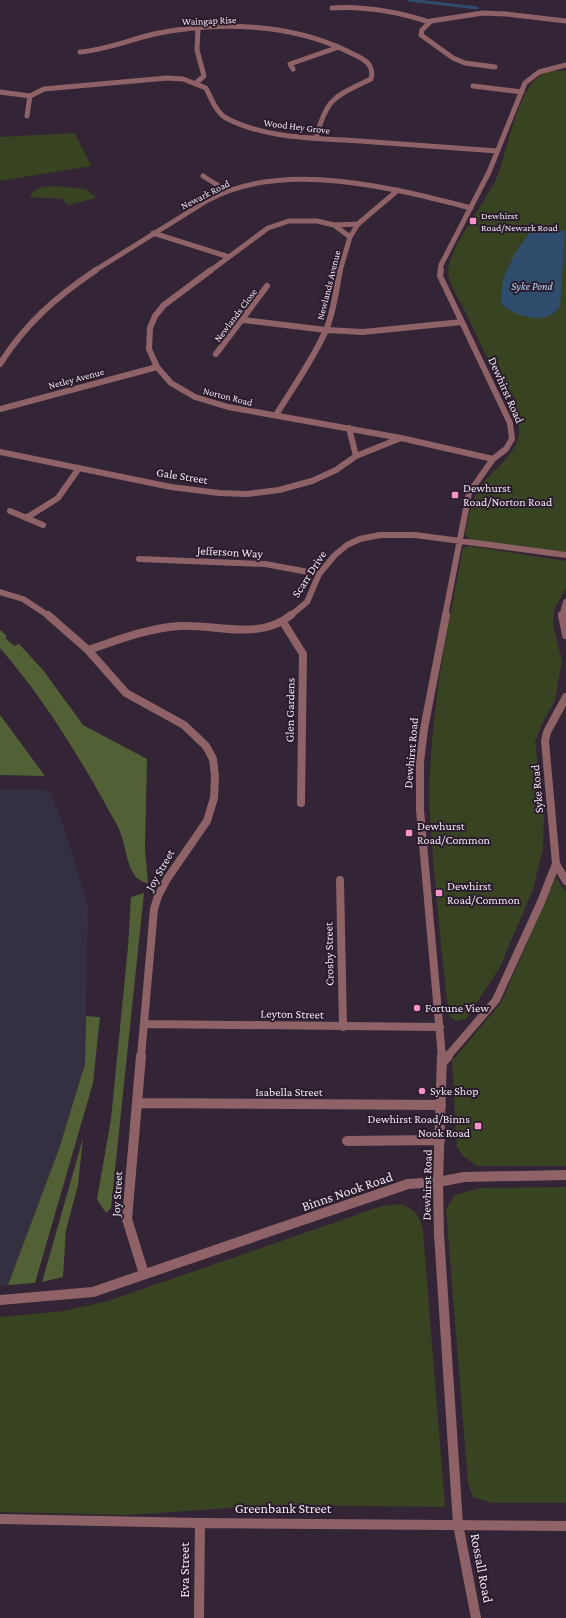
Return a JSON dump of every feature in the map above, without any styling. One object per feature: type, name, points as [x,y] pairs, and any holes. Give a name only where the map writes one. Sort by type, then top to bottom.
[{"type":"street","points":[[332,8],[348,7],[402,13],[429,22]]},
{"type":"street","points":[[495,67],[465,63],[453,58],[421,35],[422,30],[431,21],[483,13],[566,21]]},
{"type":"street","points":[[196,83],[204,76],[196,50],[198,28]]},
{"type":"street","name":"Waingap Rise","points":[[80,52],[93,51],[139,38],[198,28],[250,28],[288,32],[323,40],[351,51],[367,61],[374,72],[371,79],[344,92],[328,104],[316,138]]},
{"type":"street","points":[[293,68],[290,64],[339,47]]},
{"type":"street","name":"Dewhirst Road","points":[[458,1524],[439,1234],[438,1182],[442,1104],[442,1063],[420,810],[420,762],[424,729],[469,493],[493,459],[506,449],[512,439],[510,423],[440,276],[441,266],[489,172],[525,83],[539,72],[564,67]]},
{"type":"street","name":"Wood Hey Grove","points":[[30,96],[44,89],[167,78],[183,79],[206,88],[216,108],[225,117],[254,129],[277,134],[316,138],[497,151]]},
{"type":"street","points":[[473,86],[522,92]]},
{"type":"street","points":[[0,92],[30,96],[27,116]]},
{"type":"street","points":[[203,176],[227,191]]},
{"type":"street","name":"Newark Road","points":[[0,364],[13,342],[36,316],[65,290],[153,233],[227,191],[262,182],[283,180],[321,180],[398,190],[471,208]]},
{"type":"street","name":"Newlands Avenue","points":[[276,415],[318,346],[326,330],[333,308],[342,260],[350,237],[358,224],[398,190]]},
{"type":"street","name":"Norton Road","points":[[334,225],[316,220],[289,221],[268,228],[164,305],[155,316],[150,328],[149,348],[157,367],[171,383],[195,397],[228,407],[401,438],[493,459]]},
{"type":"street","points":[[334,225],[358,224]]},
{"type":"street","points":[[334,225],[350,237]]},
{"type":"street","points":[[153,233],[229,257]]},
{"type":"street","name":"Newlands Close","points":[[216,354],[267,286]]},
{"type":"street","points":[[243,320],[326,330],[363,332],[462,322]]},
{"type":"street","name":"Netley Avenue","points":[[0,409],[157,367]]},
{"type":"street","points":[[349,428],[356,456]]},
{"type":"street","name":"Gale Street","points":[[0,452],[171,487],[219,493],[247,494],[279,490],[306,483],[336,470],[356,456],[401,438]]},
{"type":"street","points":[[26,518],[58,498],[79,468]]},
{"type":"street","points":[[10,511],[42,525]]},
{"type":"street","name":"Scarr Drive","points":[[88,650],[150,630],[181,626],[253,630],[283,622],[307,602],[319,574],[340,549],[360,539],[395,534],[566,555]]},
{"type":"street","name":"Jefferson Way","points":[[139,559],[265,564],[319,574]]},
{"type":"street","name":"Joy Street","points":[[0,592],[23,599],[45,613],[88,650],[126,693],[184,725],[206,746],[213,759],[215,776],[214,798],[207,821],[167,879],[158,896],[154,909],[127,1219],[144,1274]]},
{"type":"street","points":[[566,602],[561,614],[566,635]]},
{"type":"street","name":"Glen Gardens","points":[[283,622],[303,654],[301,803]]},
{"type":"street","name":"Syke Road","points":[[566,697],[547,732],[545,741],[556,864],[566,881]]},
{"type":"street","points":[[442,1063],[496,1000],[541,902],[556,864]]},
{"type":"street","name":"Crosby Street","points":[[340,880],[343,1027]]},
{"type":"street","name":"Leyton Street","points":[[144,1024],[440,1027]]},
{"type":"street","name":"Isabella Street","points":[[136,1104],[442,1104]]},
{"type":"street","points":[[347,1141],[440,1140]]},
{"type":"street","name":"Binns Nook Road","points":[[0,1300],[93,1292],[408,1184],[438,1182],[464,1177],[566,1175]]},
{"type":"street","name":"Greenbank Street","points":[[0,1519],[200,1523],[566,1526]]},
{"type":"street","name":"Eva Street","points":[[199,1618],[200,1523]]},
{"type":"street","name":"Rossall Road","points":[[458,1524],[476,1618]]},
{"type":"shaded area","points":[[0,789],[49,790],[64,827],[88,906],[85,1064],[59,1149],[8,1285],[0,1285]]},
{"type":"green space","points":[[548,71],[566,71],[566,553],[472,540],[465,535],[470,510],[477,492],[485,480],[509,456],[517,441],[519,428],[515,415],[464,309],[454,292],[448,273],[453,252],[497,177],[521,102],[537,78]]},
{"type":"green space","points":[[75,133],[91,166],[0,181],[0,137]]},
{"type":"green space","points":[[55,186],[86,189],[96,198],[68,205],[62,199],[30,197],[32,193],[38,189]]},
{"type":"green space","points":[[469,546],[566,561],[566,588],[554,610],[553,625],[562,661],[555,700],[544,720],[535,742],[544,814],[543,849],[533,889],[500,967],[466,1019],[456,1021],[449,1017],[438,917],[429,784],[434,716],[442,660],[463,548]]},
{"type":"green space","points":[[0,630],[7,636],[5,638],[14,646],[19,644],[43,670],[83,725],[147,759],[145,849],[148,884],[135,876],[129,864],[117,825],[91,779],[49,711],[0,648]]},
{"type":"green space","points":[[0,715],[45,776],[0,775]]},
{"type":"green space","points":[[556,877],[566,893],[566,1166],[477,1166],[464,1157],[457,1147],[452,1061],[501,1003]]},
{"type":"green space","points":[[144,893],[111,1208],[106,1213],[97,1199],[111,1119],[128,947],[131,897]]},
{"type":"green space","points":[[86,1016],[100,1017],[93,1083],[35,1283],[8,1285],[59,1149],[85,1064]]},
{"type":"green space","points":[[83,1138],[78,1185],[66,1230],[63,1277],[42,1282]]},
{"type":"green space","points":[[566,1187],[566,1503],[492,1503],[473,1497],[468,1483],[446,1209],[455,1195],[480,1188]]},
{"type":"green space","points":[[400,1204],[410,1208],[416,1213],[423,1231],[445,1507],[276,1505],[128,1515],[0,1512],[0,1317],[64,1311],[108,1301],[382,1206]]},
{"type":"water","name":"Syke Pond","points":[[533,228],[565,231],[560,306],[555,312],[540,318],[523,316],[507,309],[501,304],[503,279],[515,253]]},
{"type":"waterway","points":[[409,0],[477,8]]},
{"type":"place","name":"Dewhirst Road/Newark Road","points":[[473,221]]},
{"type":"place","name":"Dewhurst Road/Norton Road","points":[[455,495]]},
{"type":"place","name":"Dewhurst Road/Common","points":[[409,833]]},
{"type":"place","name":"Dewhirst Road/Common","points":[[439,893]]},
{"type":"place","name":"Fortune View","points":[[417,1008]]},
{"type":"place","name":"Syke Shop","points":[[422,1091]]},
{"type":"place","name":"Dewhirst Road/Binns Nook Road","points":[[478,1126]]}]
